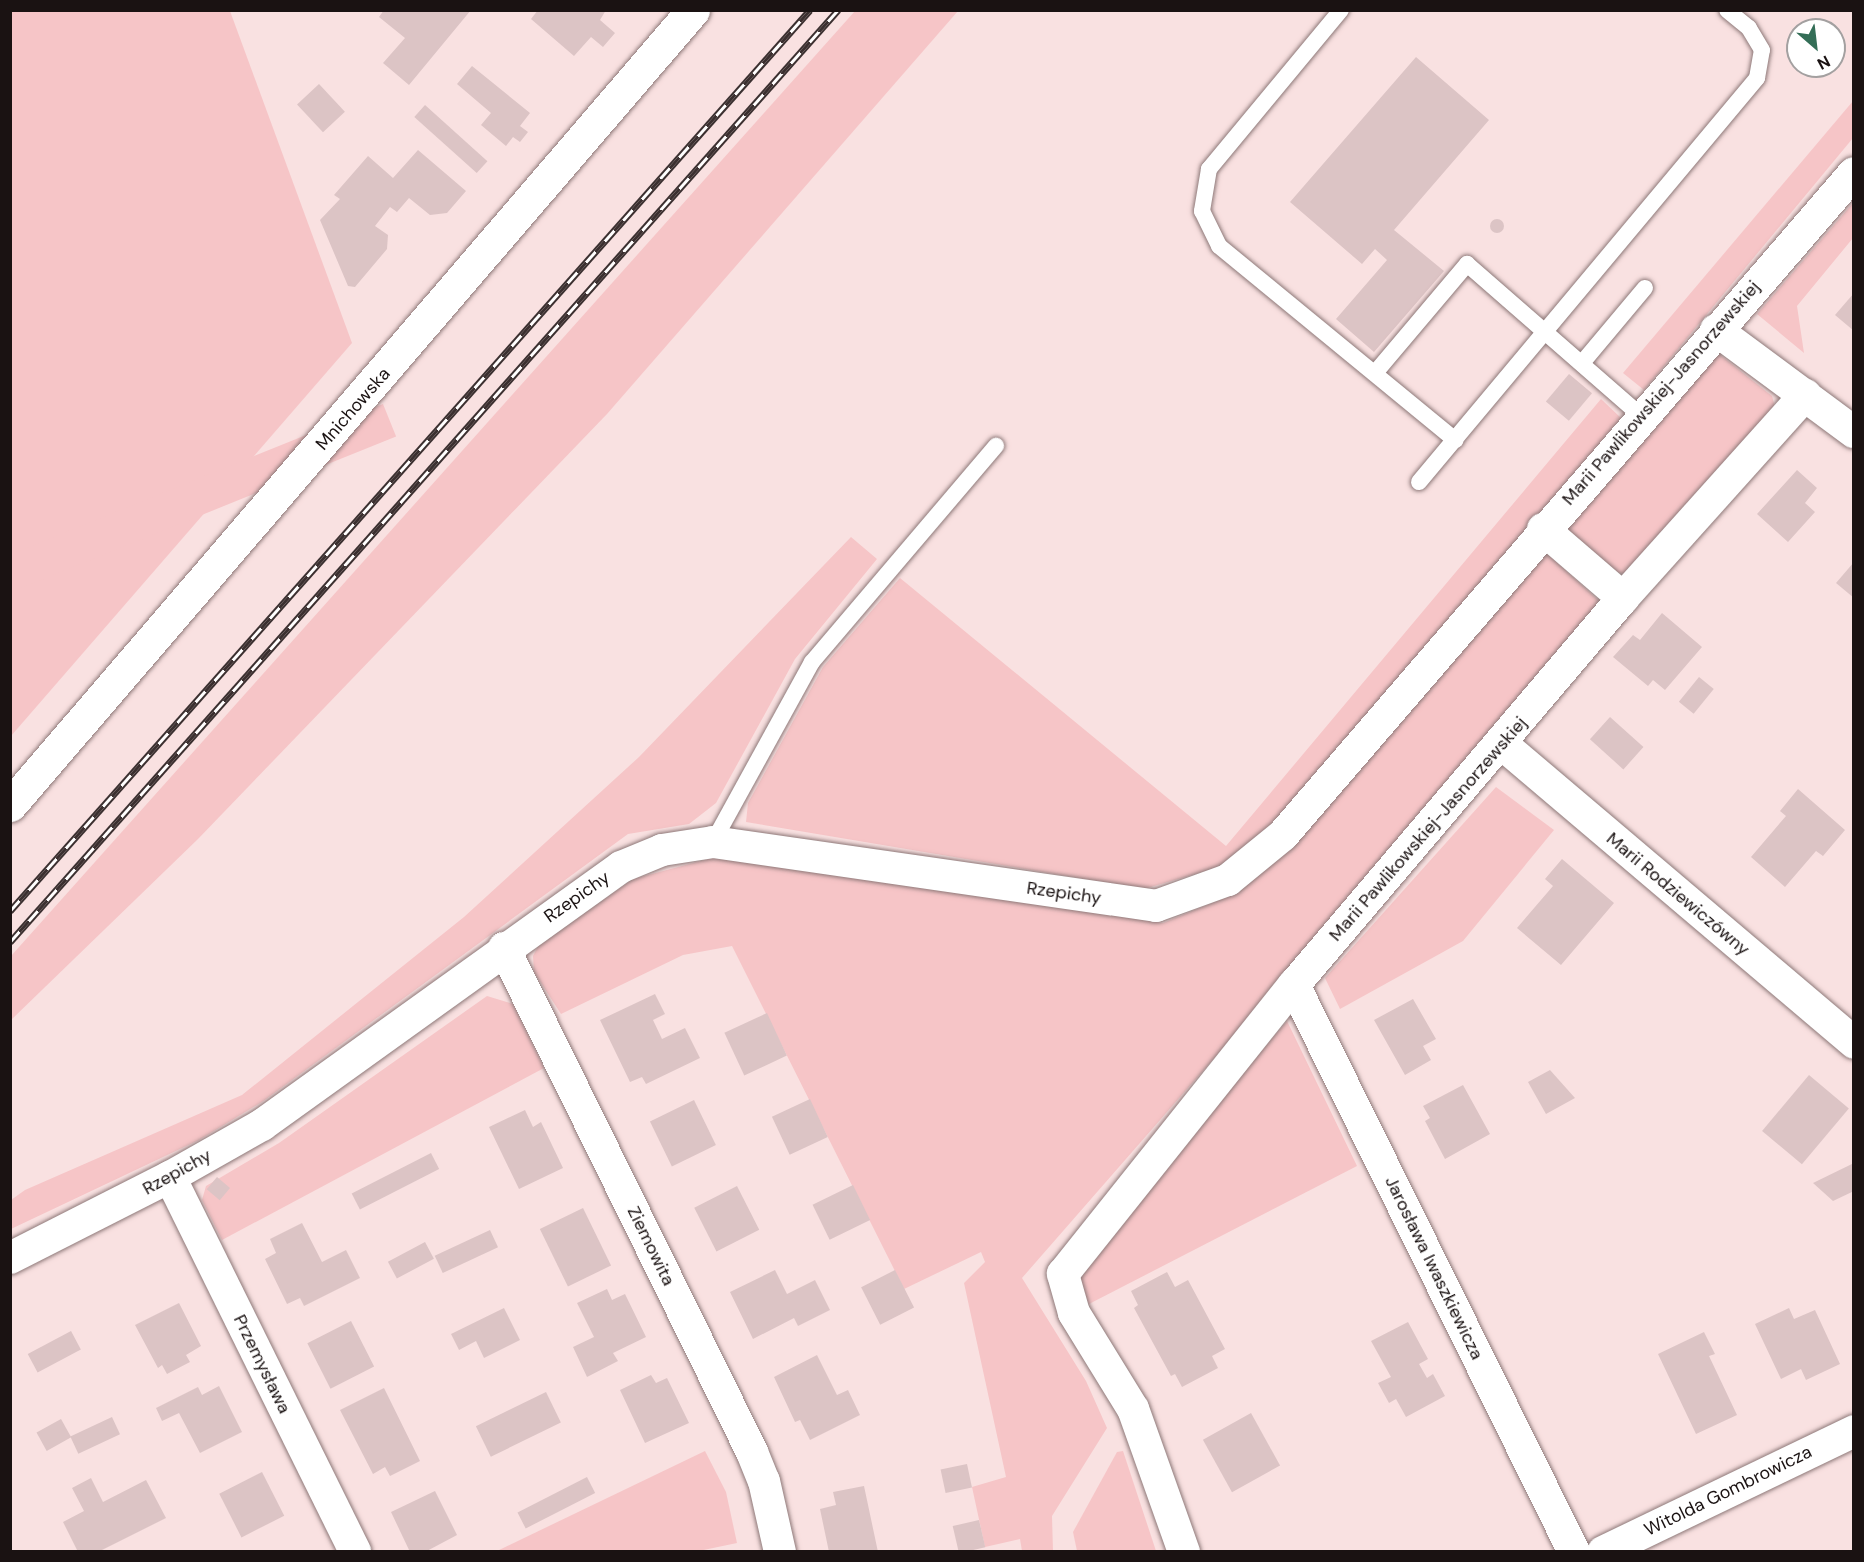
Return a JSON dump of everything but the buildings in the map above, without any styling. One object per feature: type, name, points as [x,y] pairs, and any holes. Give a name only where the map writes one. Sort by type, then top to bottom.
[{"type":"street","name":"Mnichowska","points":[[10,805],[693,10]]},
{"type":"street","name":"Marii Pawlikowskiej-Jasnorzewskiej","points":[[1228,879],[1282,835],[1641,416],[1853,174]]},
{"type":"street","points":[[1716,330],[1854,432]]},
{"type":"street","name":"Marii Pawlikowskiej-Jasnorzewskiej","points":[[1184,1551],[1133,1409],[1074,1313],[1063,1274],[1294,985],[1502,744],[1623,598],[1805,395]]},
{"type":"street","points":[[1544,530],[1623,598]]},
{"type":"street","name":"Marii Rodziewiczówny","points":[[1502,744],[1854,1043]]},
{"type":"street","name":"Rzepichy","points":[[10,1258],[170,1177],[262,1125],[504,948],[621,867],[662,850],[713,842],[1156,906],[1228,879]]},
{"type":"street","name":"Ziemowita","points":[[504,948],[752,1452],[765,1481],[780,1551]]},
{"type":"street","name":"Jarosława Iwaszkiewicza","points":[[1294,985],[1574,1551]]},
{"type":"street","name":"Przemysława","points":[[170,1177],[355,1551]]},
{"type":"street","name":"Witolda Gombrowicza","points":[[1603,1551],[1854,1431]]},
{"type":"lane","points":[[1341,10],[1209,169],[1202,211],[1219,246],[1455,440]]},
{"type":"lane","points":[[1419,482],[1757,78],[1762,50],[1749,28],[1727,10]]},
{"type":"lane","points":[[1375,373],[1467,264],[1641,416]]},
{"type":"lane","points":[[1582,363],[1645,288]]},
{"type":"lane","points":[[713,842],[812,662],[996,446]]},
{"type":"shaded area","points":[[12,11],[230,11],[352,343],[11,736]]},
{"type":"shaded area","points":[[855,11],[958,11],[607,414],[198,839],[11,1020],[11,956]]},
{"type":"shaded area","points":[[1853,101],[1853,138],[1644,390],[1623,373]]},
{"type":"shaded area","points":[[1853,203],[1853,238],[1797,306],[1804,353],[1757,314]]},
{"type":"shaded area","points":[[1714,350],[1772,396],[1776,411],[1633,574],[1615,572],[1561,527]]},
{"type":"shaded area","points":[[1601,399],[1621,418],[1280,818],[1226,865],[1144,889],[746,822],[748,803],[823,667],[900,578],[1226,846]]},
{"type":"shaded area","points":[[383,404],[396,436],[10,592],[10,555]]},
{"type":"shaded area","points":[[851,537],[877,559],[795,659],[716,803],[689,824],[628,834],[262,1102],[199,1140],[11,1229],[11,1200],[25,1190],[242,1095],[464,917],[639,757]]},
{"type":"shaded area","points":[[1543,550],[1598,600],[1595,622],[1022,1278],[1086,1381],[1107,1428],[1052,1516],[1053,1551],[1022,1551],[1020,1539],[985,1547],[972,1487],[1006,1477],[964,1283],[985,1262],[981,1252],[904,1289],[732,946],[683,955],[561,1014],[534,972],[533,956],[538,946],[633,879],[712,858],[755,860],[1163,923],[1239,892],[1297,842]]},
{"type":"shaded area","points":[[1496,787],[1554,830],[1463,941],[1340,1009],[1325,978]]},
{"type":"shaded area","points":[[487,996],[513,1004],[544,1068],[222,1240],[202,1200],[206,1186],[279,1143]]},
{"type":"shaded area","points":[[1287,1021],[1357,1166],[1089,1304],[1073,1271]]},
{"type":"shaded area","points":[[705,1451],[726,1492],[737,1543],[694,1552],[497,1551]]},
{"type":"shaded area","points":[[1123,1451],[1156,1551],[1077,1551],[1073,1532],[1117,1452]]},
{"type":"railway","points":[[10,911],[810,10]]},
{"type":"railway","points":[[10,942],[838,10]]}]
